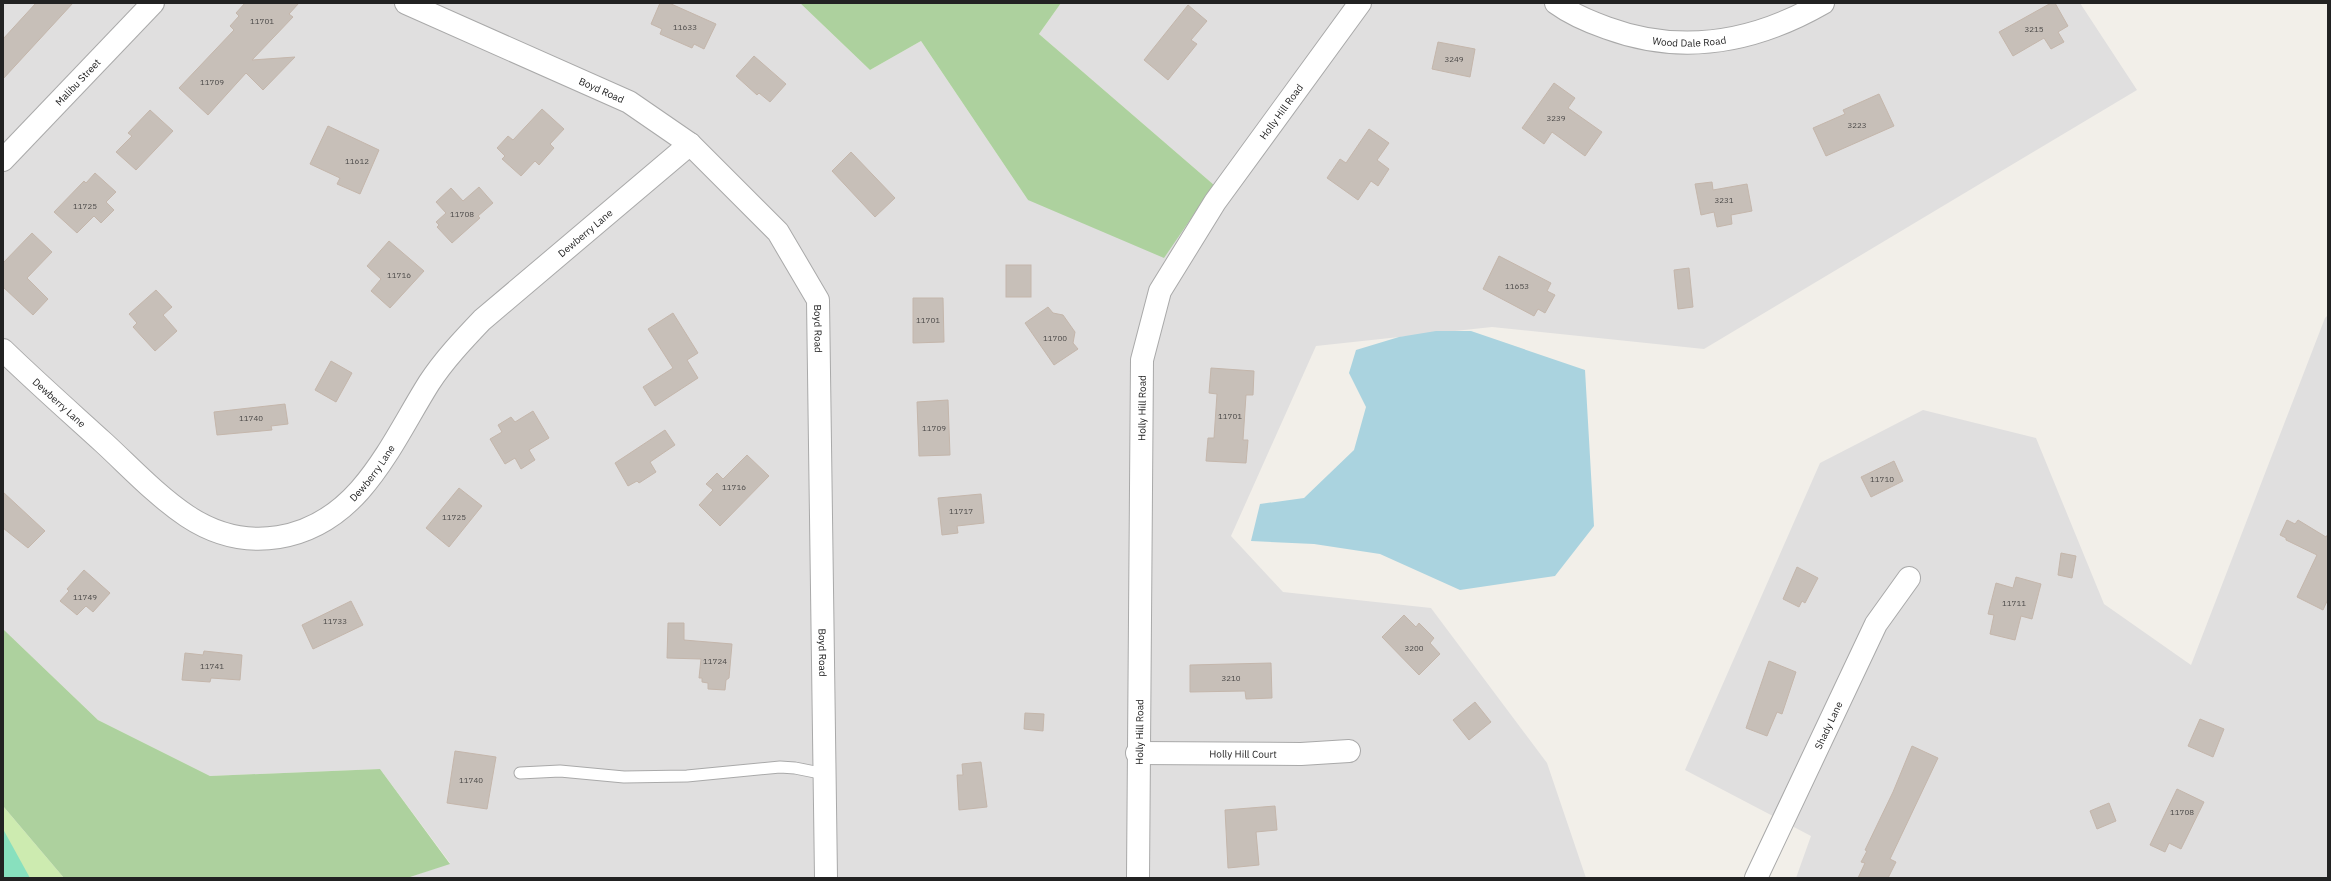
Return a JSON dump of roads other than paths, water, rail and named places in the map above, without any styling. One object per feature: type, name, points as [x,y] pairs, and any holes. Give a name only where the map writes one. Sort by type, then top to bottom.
[{"type":"street","name":"Malibu Street","points":[[3,160],[152,3]]},
{"type":"street","name":"Boyd Road","points":[[406,3],[629,102],[690,144],[778,232],[818,300],[826,878]]},
{"type":"street","name":"Holly Hill Road","points":[[1138,878],[1142,360],[1160,291],[1215,202],[1360,3]]},
{"type":"street","name":"Wood Dale Road","points":[[1556,3],[1590,22],[1624,34],[1679,44],[1708,43],[1743,37],[1777,26],[1824,3]]},
{"type":"street","name":"Dewberry Lane","points":[[3,350],[133,470],[189,517],[210,528],[233,535],[265,538],[290,536],[315,526],[338,510],[360,491],[378,468],[430,382],[454,350],[482,320],[690,144]]},
{"type":"street","name":"Shady Lane","points":[[1756,878],[1876,624],[1909,578]]},
{"type":"street","name":"Holly Hill Court","points":[[1138,753],[1301,754],[1349,751]]},
{"type":"lane","points":[[520,773],[560,771],[624,777],[687,776],[780,767],[795,768],[825,774]]},
{"type":"water","points":[[1436,331],[1471,331],[1585,370],[1594,526],[1555,576],[1460,590],[1380,554],[1314,544],[1251,541],[1260,504],[1304,498],[1354,450],[1366,407],[1349,373],[1356,350],[1399,337]]}]
